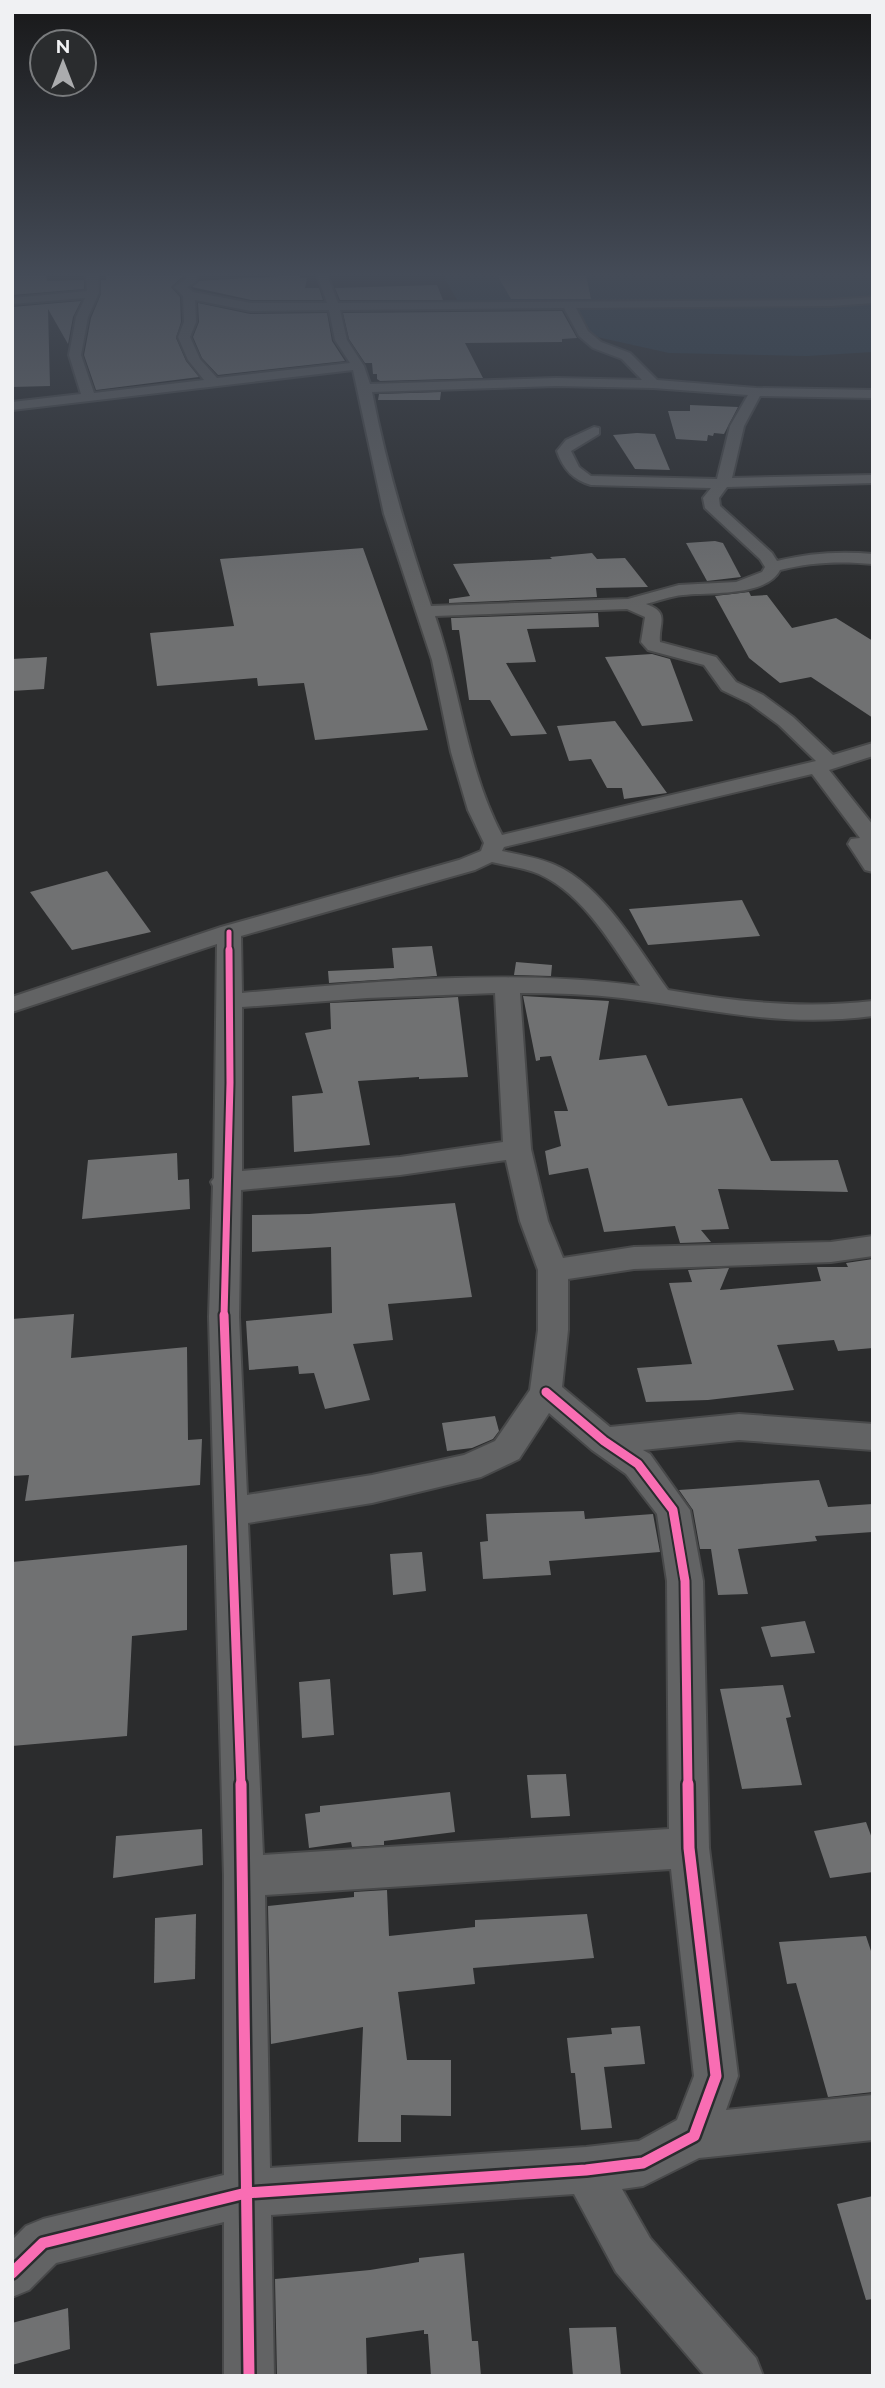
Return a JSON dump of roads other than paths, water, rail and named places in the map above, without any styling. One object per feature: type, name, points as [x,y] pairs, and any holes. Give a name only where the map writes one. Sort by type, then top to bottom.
[{"type":"street","points":[[86,386],[89,398]]},
{"type":"street","points":[[12,406],[179,386]]},
{"type":"street","points":[[415,386],[365,388],[376,450],[392,514],[440,660],[461,752],[492,849]]},
{"type":"street","points":[[684,386],[756,392],[873,394]]},
{"type":"street","points":[[756,392],[737,426],[723,483],[711,498],[713,508],[766,556],[773,567]]},
{"type":"street","points":[[594,431],[572,443],[564,451],[568,464],[581,477],[606,483],[873,479]]},
{"type":"street","points":[[424,611],[629,604],[679,590],[739,587],[769,575],[773,567],[807,558],[833,556],[873,559]]},
{"type":"street","points":[[629,604],[651,612],[653,617],[650,642],[654,646],[710,661],[729,687],[756,699],[786,721],[823,764],[866,842],[873,865]]},
{"type":"street","points":[[12,1005],[229,932],[467,865],[492,849],[873,749]]},
{"type":"street","points":[[492,849],[551,870],[571,884],[610,927],[660,996]]},
{"type":"street","points":[[229,932],[224,1317],[244,1876],[249,2376]]},
{"type":"street","points":[[230,1001],[424,986],[507,985],[599,988],[782,1013],[835,1013],[873,1008]]},
{"type":"street","points":[[230,1513],[372,1489],[469,1467],[507,1450],[546,1392],[553,1331],[553,1270],[534,1221],[517,1149],[507,985]]},
{"type":"street","points":[[225,1182],[400,1166],[517,1149]]},
{"type":"street","points":[[553,1270],[635,1258],[831,1252],[873,1246]]},
{"type":"street","points":[[546,1392],[604,1441],[638,1464],[673,1510],[685,1581],[688,1848],[716,2076],[694,2136]]},
{"type":"street","points":[[604,1441],[739,1427],[873,1437]]},
{"type":"street","points":[[244,1876],[688,1848]]},
{"type":"street","points":[[12,2273],[43,2243],[246,2193],[586,2170],[643,2163],[694,2136],[873,2118]]},
{"type":"street","points":[[586,2170],[633,2255],[738,2376]]}]
